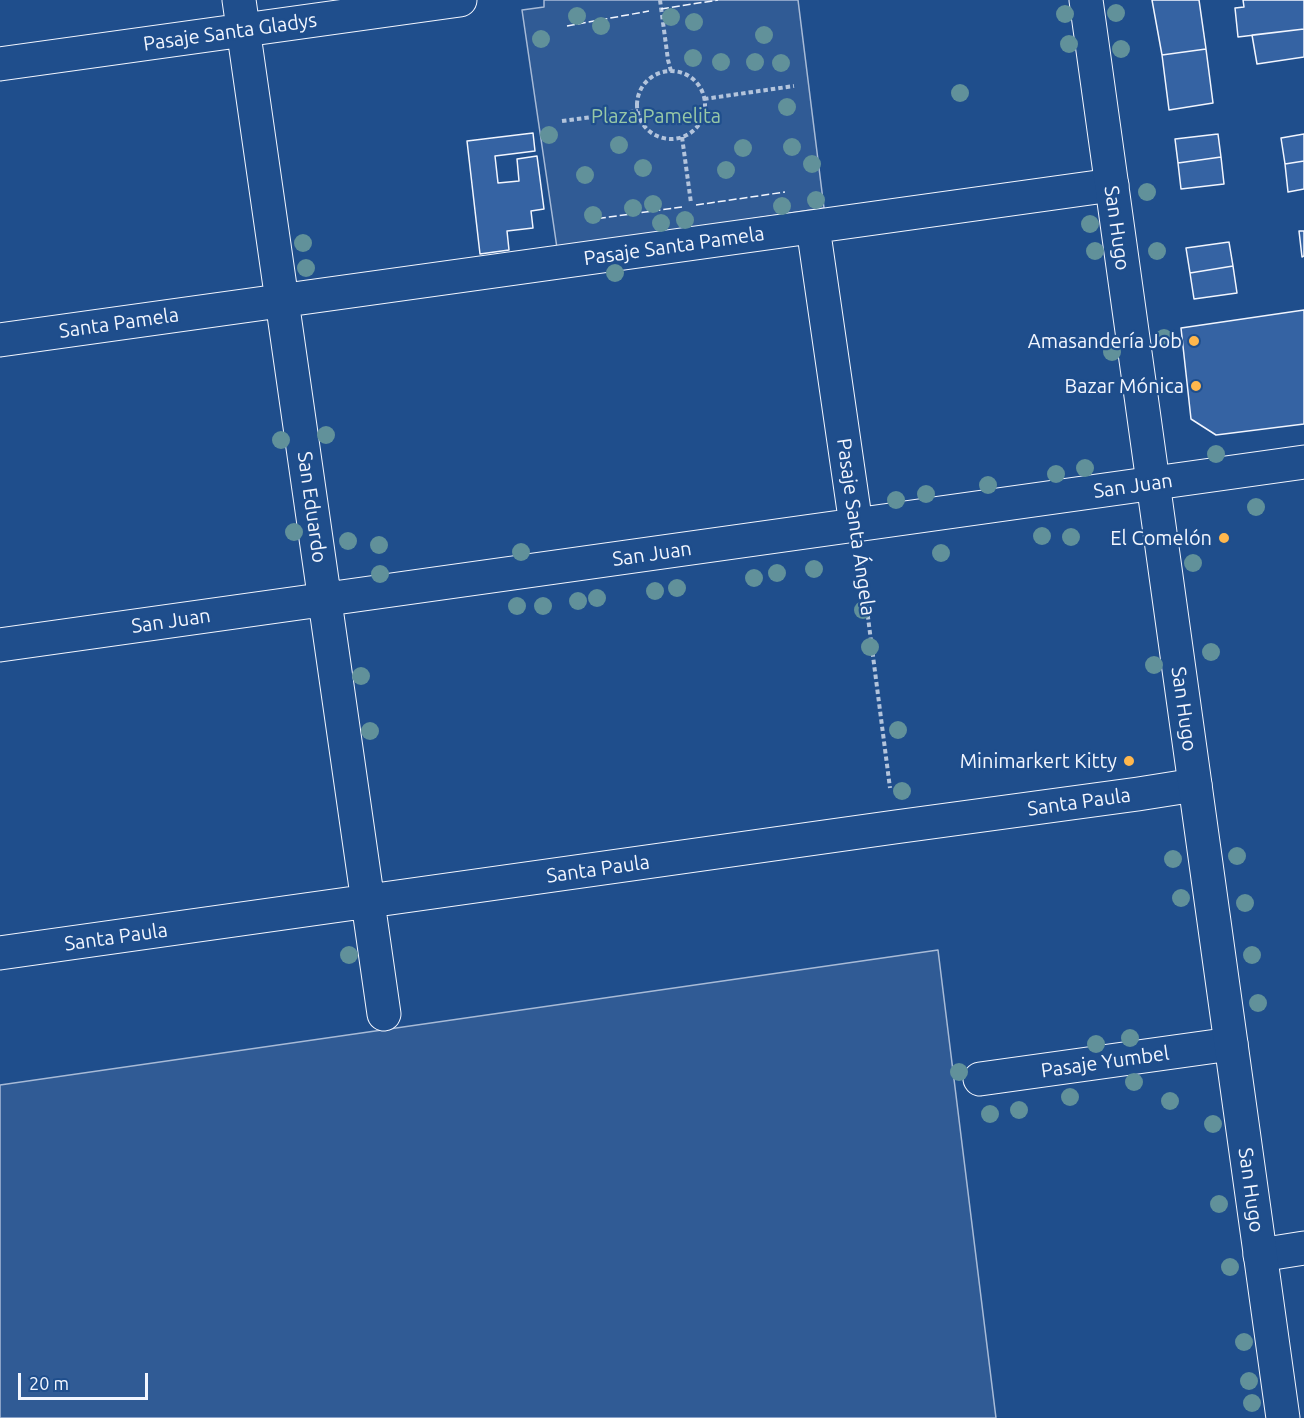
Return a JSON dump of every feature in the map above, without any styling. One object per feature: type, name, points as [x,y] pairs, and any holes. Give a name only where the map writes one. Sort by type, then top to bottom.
[{"type":"street","name":"Pasaje Santa Gladys","points":[[0,64],[242,15],[460,0]]},
{"type":"street","name":"San Hugo","points":[[1086,0],[1283,1418]]},
{"type":"street","name":"San Eduardo","points":[[242,15],[384,1014]]},
{"type":"street","name":"Pasaje Santa Pamela","points":[[237,307],[1112,185]]},
{"type":"street","name":"Pasaje Santa Ángela","points":[[813,227],[856,525]]},
{"type":"street","name":"Santa Pamela","points":[[0,340],[237,307]]},
{"type":"street","name":"San Juan","points":[[0,645],[1304,462]]},
{"type":"street","name":"Santa Paula","points":[[0,953],[1195,785]]},
{"type":"street","name":"Pasaje Yumbel","points":[[980,1079],[1231,1044]]},
{"type":"street","points":[[1260,1255],[1304,1248]]},
{"type":"path","points":[[660,0],[671,71]]},
{"type":"path","points":[[671,71],[688,76],[697,82],[704,99],[704,114],[699,124],[692,132],[671,139],[651,132],[643,124],[638,111],[640,92],[646,82],[655,75],[671,71]]},
{"type":"path","points":[[704,99],[794,86]]},
{"type":"path","points":[[562,121],[638,111]]},
{"type":"path","points":[[682,137],[696,243]]},
{"type":"path","name":"Pasaje Santa Ángela","points":[[856,525],[896,827]]},
{"type":"shaded area","name":"Plaza Pamelita","points":[[544,0],[798,0],[824,208],[557,248],[522,10],[544,7]]},
{"type":"shaded area","points":[[938,950],[996,1418],[0,1418],[0,1085]]},
{"type":"building","points":[[1152,0],[1199,0],[1206,49],[1162,55]]},
{"type":"building","points":[[1243,0],[1304,0],[1304,29],[1238,37],[1235,8],[1244,7]]},
{"type":"building","points":[[1304,29],[1304,57],[1257,64],[1252,35]]},
{"type":"building","points":[[1206,49],[1213,103],[1169,110],[1162,55]]},
{"type":"building","points":[[533,133],[535,151],[495,156],[498,183],[519,181],[517,159],[537,156],[544,209],[531,211],[533,228],[507,231],[509,250],[480,254],[467,141]]},
{"type":"building","points":[[1218,134],[1221,157],[1178,163],[1175,139]]},
{"type":"building","points":[[1304,134],[1304,161],[1285,164],[1281,138]]},
{"type":"building","points":[[1221,157],[1224,184],[1181,189],[1178,163]]},
{"type":"building","points":[[1304,161],[1304,189],[1288,192],[1285,164]]},
{"type":"building","points":[[1299,231],[1304,231],[1304,256],[1302,257]]},
{"type":"building","points":[[1229,242],[1233,266],[1190,273],[1186,248]]},
{"type":"building","points":[[1233,266],[1237,293],[1194,299],[1190,273]]},
{"type":"building","points":[[1304,310],[1304,424],[1216,435],[1191,419],[1181,328]]},
{"type":"fence","points":[[661,9],[718,0]]},
{"type":"fence","points":[[567,26],[649,11]]},
{"type":"fence","points":[[696,205],[785,192]]},
{"type":"fence","points":[[587,220],[682,207]]},
{"type":"place","name":"Amasandería Job","points":[[1194,341]]},
{"type":"place","name":"Bazar Mónica","points":[[1196,386]]},
{"type":"place","name":"El Comelón","points":[[1224,538]]},
{"type":"place","name":"Minimarkert Kitty","points":[[1129,761]]}]
